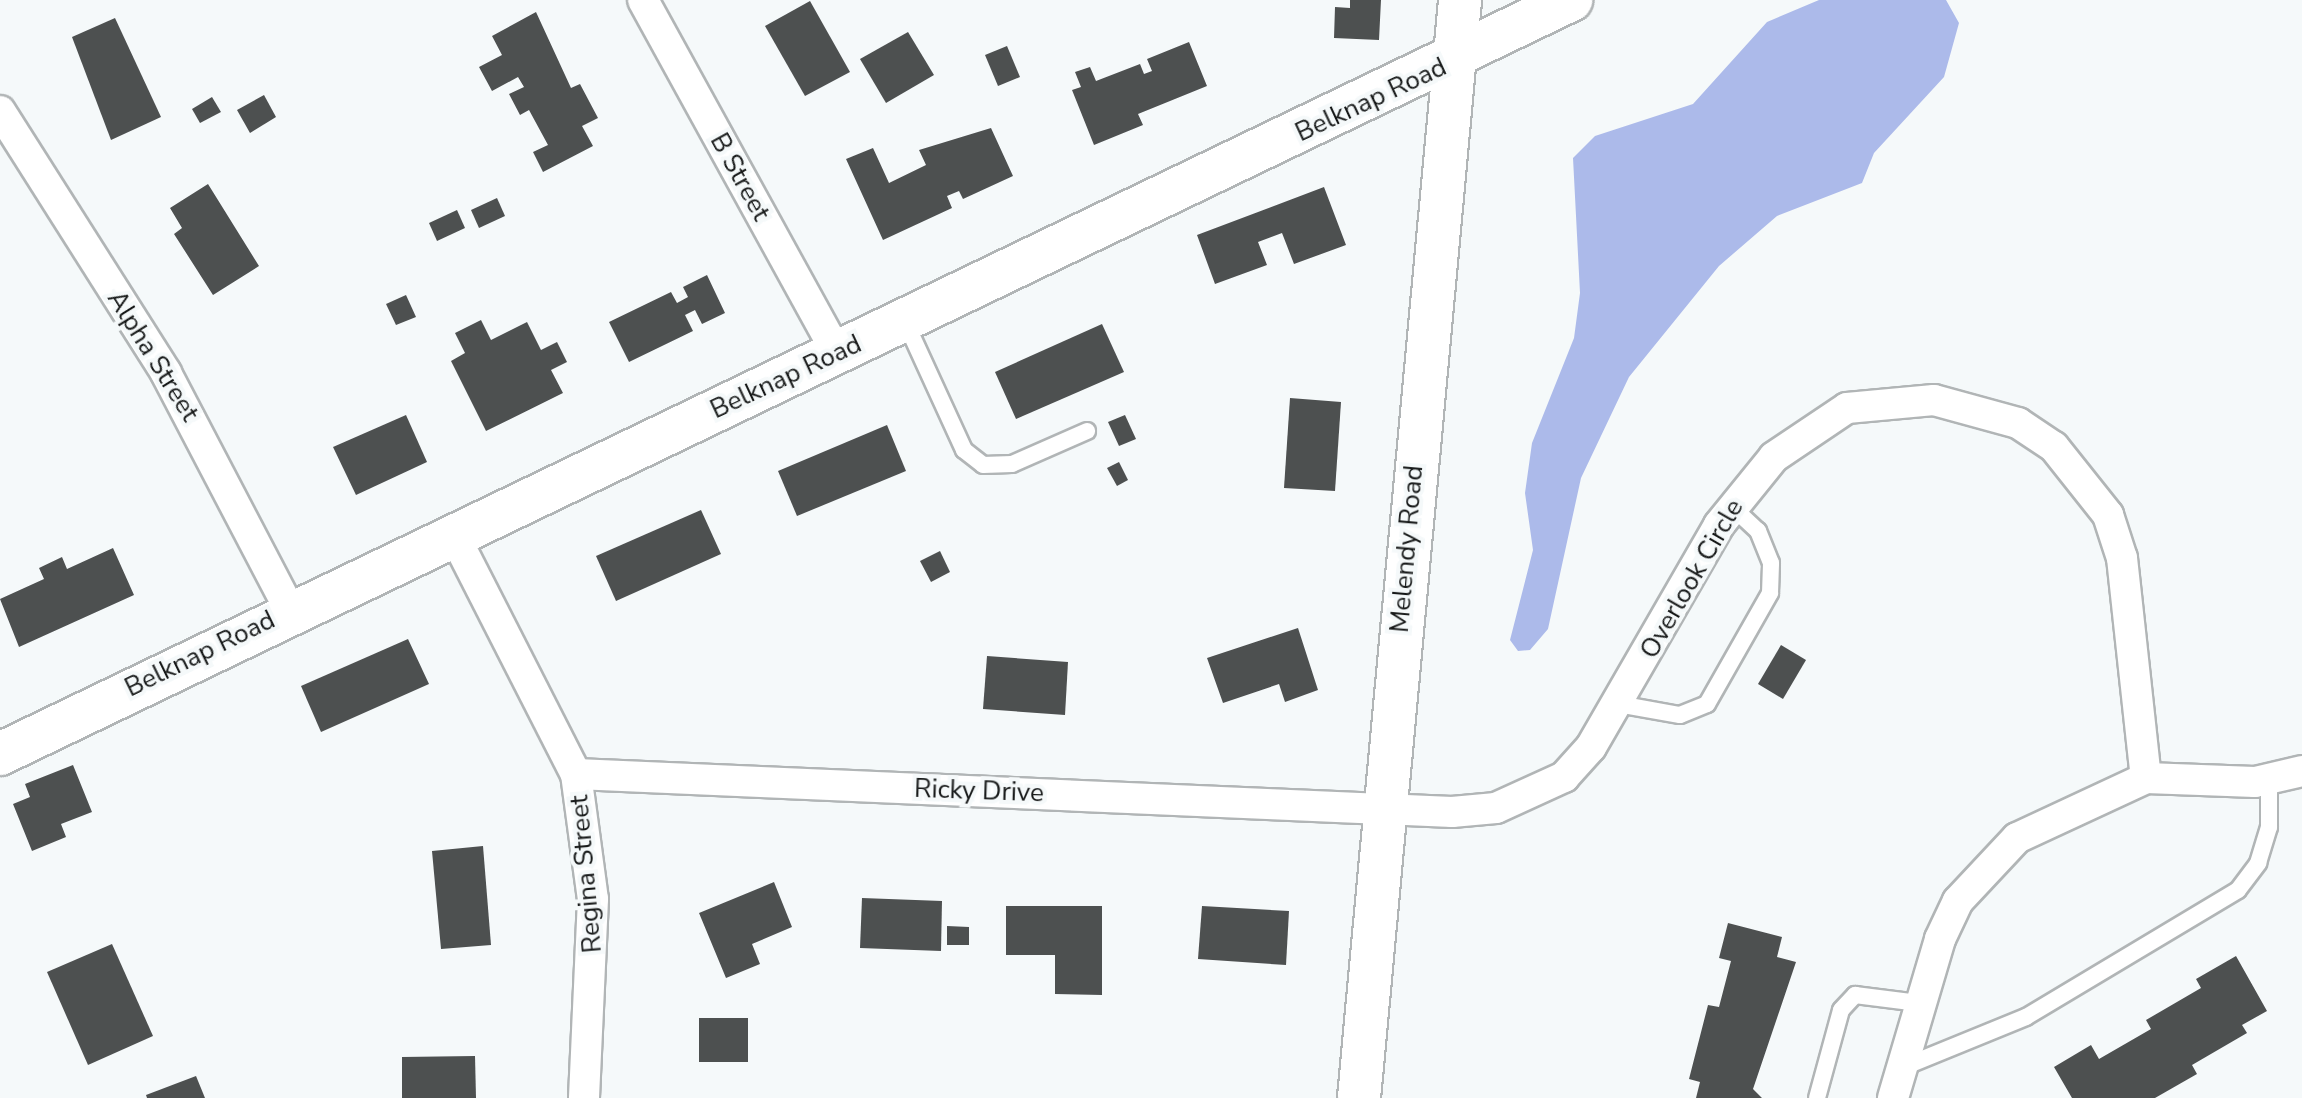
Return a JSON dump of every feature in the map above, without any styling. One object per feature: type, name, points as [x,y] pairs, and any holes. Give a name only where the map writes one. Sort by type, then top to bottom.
[{"type":"street","name":"B Street","points":[[643,0],[837,353]]},
{"type":"street","name":"Melendy Road","points":[[1359,1098],[1383,808],[1460,0]]},
{"type":"street","name":"Belknap Road","points":[[0,754],[290,610],[1452,61],[1571,0]]},
{"type":"street","name":"Alpha Street","points":[[0,111],[166,373],[290,610]]},
{"type":"street","name":"Overlook Circle","points":[[1383,808],[1452,812],[1532,795],[1564,777],[1618,704],[1732,507],[1785,448],[1847,408],[1934,400],[1978,407],[2042,439],[2086,479],[2122,558],[2146,778]]},
{"type":"street","name":"Regina Street","points":[[454,535],[576,774],[593,899],[584,1098]]},
{"type":"street","points":[[1893,1098],[1918,1003],[1940,939],[1985,867],[2055,815],[2146,778],[2269,779],[2302,771]]},
{"type":"street","name":"Ricky Drive","points":[[576,774],[1383,808]]},
{"type":"lane","points":[[905,321],[964,450],[983,465],[1012,464],[1087,431]]},
{"type":"lane","points":[[1618,704],[1680,715],[1707,704],[1770,593],[1771,563],[1758,531],[1732,507]]},
{"type":"lane","points":[[1900,1069],[2026,1017],[2238,890],[2258,863],[2269,827],[2269,779]]},
{"type":"lane","points":[[1817,1098],[1841,1010],[1855,995],[1918,1003]]},
{"type":"water","points":[[1819,0],[1946,0],[1959,23],[1944,77],[1874,153],[1862,183],[1777,216],[1719,266],[1629,377],[1581,478],[1548,629],[1530,650],[1518,651],[1510,640],[1533,550],[1525,493],[1532,443],[1574,338],[1580,293],[1573,158],[1595,136],[1693,104],[1767,22]]},
{"type":"building","points":[[1350,0],[1381,0],[1379,40],[1334,38],[1335,7],[1350,8]]},
{"type":"building","points":[[810,1],[850,72],[805,96],[765,26]]},
{"type":"building","points":[[536,12],[571,88],[580,84],[598,118],[582,126],[593,146],[543,172],[533,152],[548,145],[529,110],[520,115],[509,94],[524,87],[518,77],[492,91],[479,67],[502,55],[492,36]]},
{"type":"building","points":[[115,18],[161,117],[111,140],[72,37]]},
{"type":"building","points":[[908,32],[934,75],[886,103],[860,59]]},
{"type":"building","points":[[1189,42],[1207,86],[1138,114],[1143,125],[1094,145],[1072,90],[1081,87],[1075,72],[1090,67],[1096,81],[1140,64],[1144,74],[1152,71],[1147,59]]},
{"type":"building","points":[[1007,46],[1020,77],[998,86],[985,55]]},
{"type":"building","points":[[264,95],[276,117],[250,133],[237,110]]},
{"type":"building","points":[[212,97],[221,112],[200,123],[192,109]]},
{"type":"building","points":[[991,128],[1013,176],[963,199],[959,191],[947,196],[952,208],[883,240],[846,159],[873,148],[889,183],[926,165],[919,150]]},
{"type":"building","points":[[208,184],[259,266],[213,295],[174,234],[182,228],[170,208]]},
{"type":"building","points":[[1324,187],[1346,245],[1294,264],[1282,233],[1258,242],[1267,265],[1215,284],[1197,235]]},
{"type":"building","points":[[497,198],[505,216],[479,228],[471,210]]},
{"type":"building","points":[[457,210],[465,228],[437,241],[429,223]]},
{"type":"building","points":[[707,275],[725,313],[702,324],[695,310],[685,315],[693,331],[629,362],[609,322],[671,292],[677,303],[688,297],[683,287]]},
{"type":"building","points":[[406,295],[416,317],[396,325],[386,304]]},
{"type":"building","points":[[481,320],[491,340],[527,322],[541,350],[557,342],[567,362],[551,370],[563,393],[486,431],[451,361],[465,353],[455,333]]},
{"type":"building","points":[[1102,324],[1124,372],[1016,419],[995,372]]},
{"type":"building","points":[[1290,398],[1341,402],[1335,491],[1284,488]]},
{"type":"building","points":[[406,415],[427,462],[356,495],[333,447]]},
{"type":"building","points":[[1125,415],[1136,439],[1119,446],[1108,422]]},
{"type":"building","points":[[887,425],[906,471],[797,516],[778,471]]},
{"type":"building","points":[[1119,462],[1128,480],[1117,486],[1107,468]]},
{"type":"building","points":[[701,510],[721,554],[616,601],[596,556]]},
{"type":"building","points":[[113,548],[134,595],[19,647],[0,599],[44,579],[39,568],[62,557],[67,569]]},
{"type":"building","points":[[940,551],[950,572],[931,582],[920,561]]},
{"type":"building","points":[[1298,628],[1318,690],[1285,702],[1279,684],[1223,703],[1207,658]]},
{"type":"building","points":[[408,639],[429,684],[321,732],[301,686]]},
{"type":"building","points":[[1781,645],[1806,660],[1783,699],[1758,684]]},
{"type":"building","points":[[987,656],[1068,662],[1065,715],[983,709]]},
{"type":"building","points":[[73,765],[92,812],[61,824],[66,837],[32,851],[13,804],[30,797],[25,784]]},
{"type":"building","points":[[483,846],[491,945],[441,949],[432,851]]},
{"type":"building","points":[[774,882],[792,927],[752,944],[760,964],[726,978],[699,913]]},
{"type":"building","points":[[862,898],[942,901],[941,951],[860,948]]},
{"type":"building","points":[[1006,906],[1102,906],[1102,995],[1055,994],[1055,955],[1006,955]]},
{"type":"building","points":[[1202,906],[1289,911],[1286,965],[1198,959]]},
{"type":"building","points":[[1728,923],[1782,937],[1777,957],[1796,962],[1753,1089],[1762,1098],[1696,1098],[1700,1082],[1689,1079],[1708,1005],[1719,1007],[1731,961],[1719,958]]},
{"type":"building","points":[[947,926],[969,927],[969,945],[947,945]]},
{"type":"building","points":[[112,944],[153,1036],[88,1065],[47,972]]},
{"type":"building","points":[[2236,956],[2267,1011],[2242,1025],[2247,1033],[2192,1065],[2197,1074],[2155,1098],[2072,1098],[2054,1067],[2091,1045],[2099,1059],[2151,1029],[2146,1020],[2201,988],[2196,979]]},
{"type":"building","points":[[699,1018],[748,1018],[748,1062],[699,1062]]},
{"type":"building","points":[[475,1056],[476,1098],[402,1098],[402,1057]]},
{"type":"building","points":[[196,1076],[205,1098],[147,1098],[146,1095]]}]
